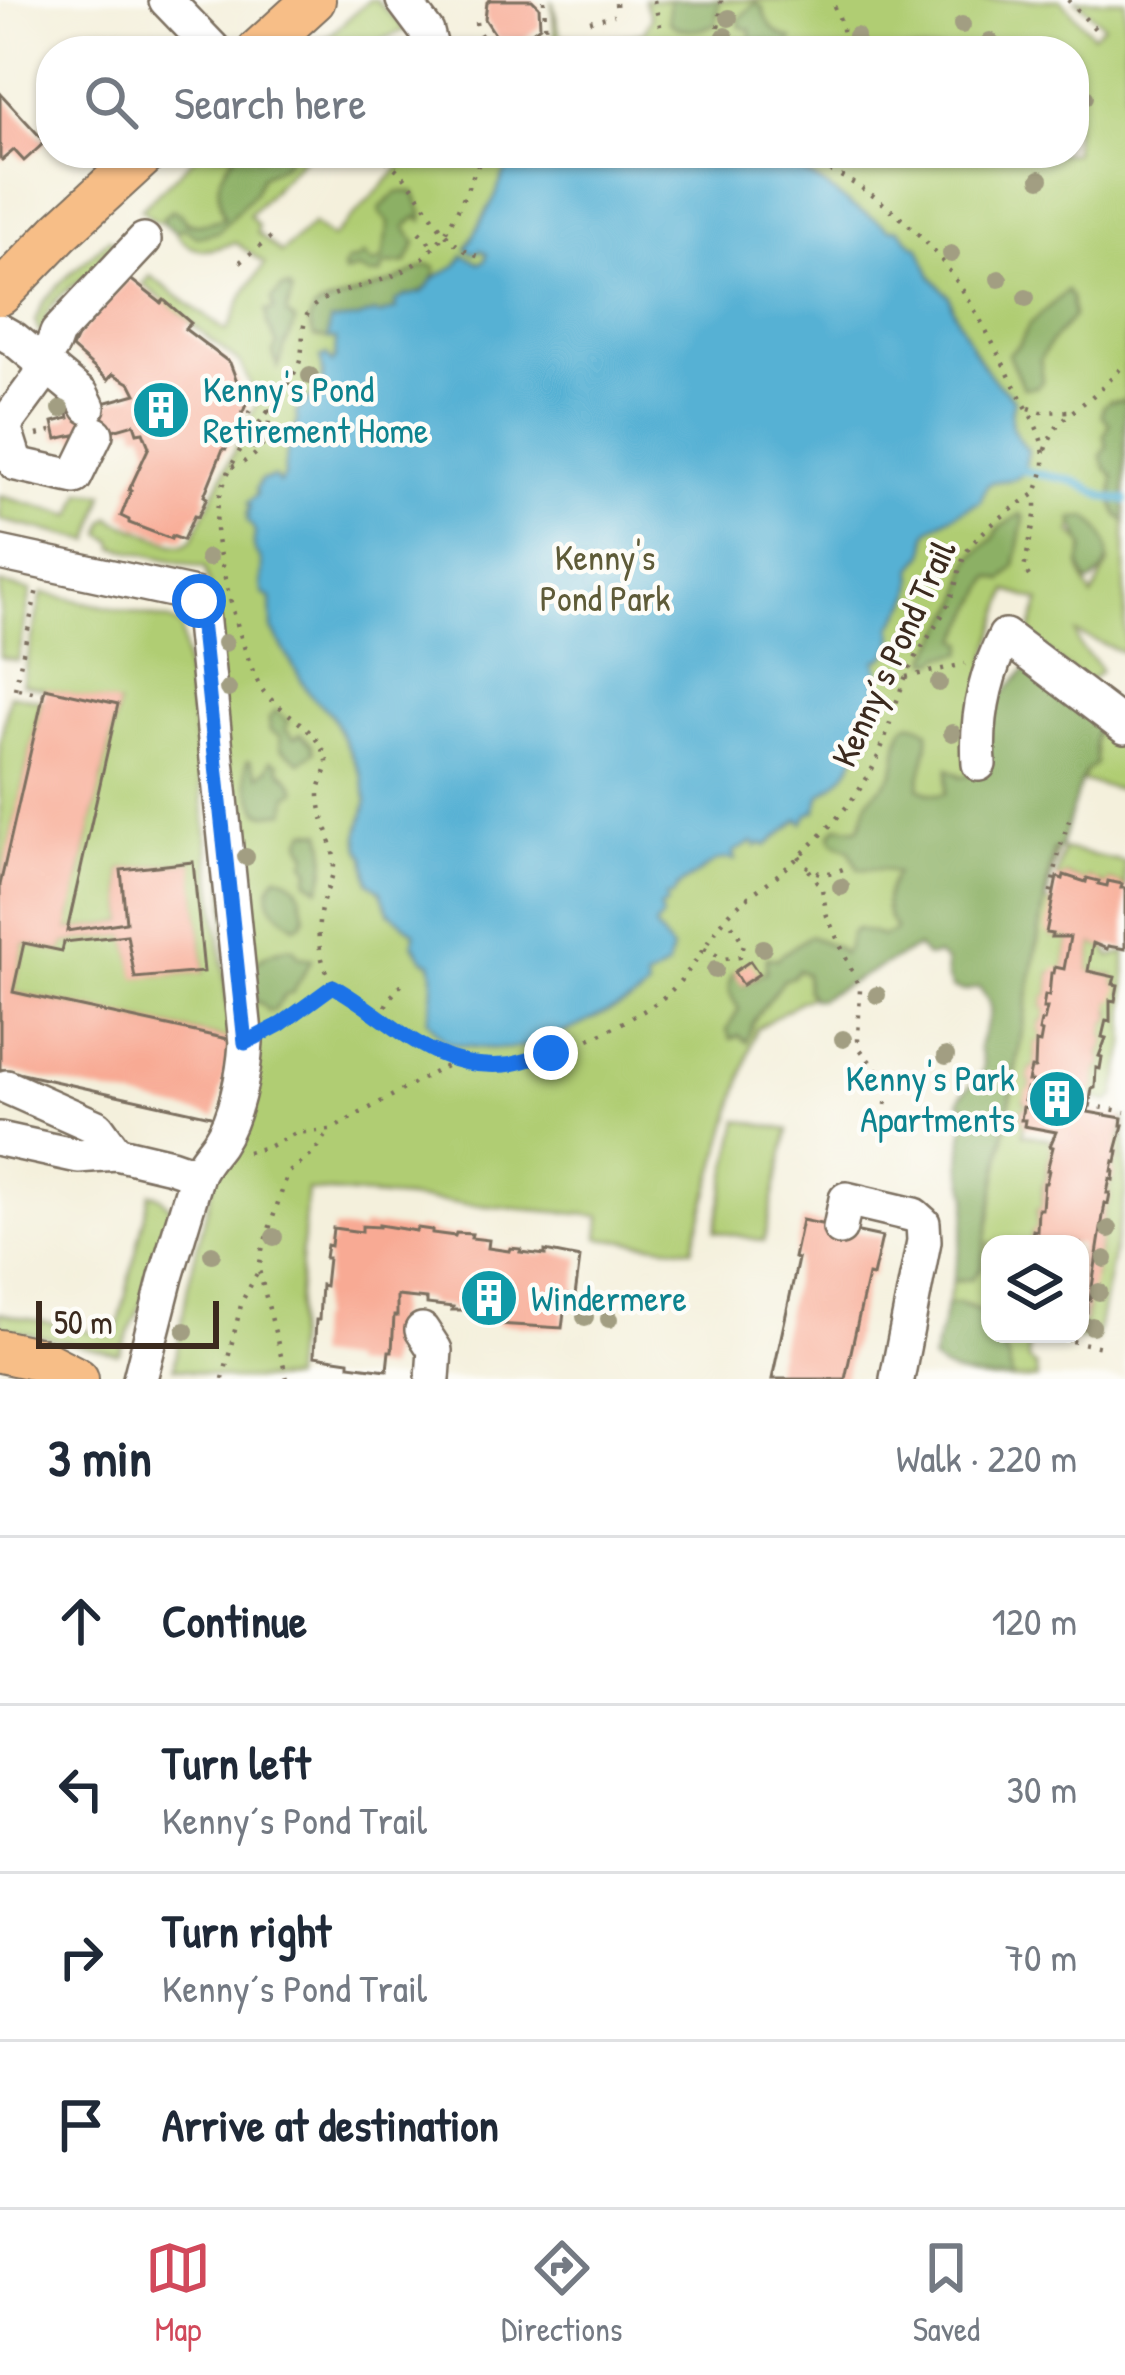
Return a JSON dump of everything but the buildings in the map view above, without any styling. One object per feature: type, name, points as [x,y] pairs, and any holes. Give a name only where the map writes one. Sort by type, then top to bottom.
[{"type":"main road","points":[[274,36],[314,0]]},
{"type":"main road","points":[[0,294],[130,168]]},
{"type":"main road","points":[[0,1351],[38,1359],[76,1379]]},
{"type":"street","points":[[166,0],[201,36]]},
{"type":"street","points":[[403,0],[428,36]]},
{"type":"street","points":[[0,331],[42,361],[82,395],[92,421],[75,477],[16,464],[4,426],[40,377],[42,361],[56,333],[144,240]]},
{"type":"street","points":[[0,554],[195,595],[199,601],[245,1043],[229,1120],[196,1175],[140,1379]]},
{"type":"street","points":[[979,764],[977,733],[987,680],[1005,636],[1125,727]]},
{"type":"street","points":[[7,1087],[97,1127],[116,1154]]},
{"type":"street","points":[[0,1139],[78,1156],[116,1154],[196,1175]]},
{"type":"street","points":[[840,1228],[846,1199],[914,1215],[923,1223],[924,1241],[897,1379]]},
{"type":"street","points":[[422,1330],[436,1350],[433,1379]]},
{"type":"path","points":[[544,0],[546,36]]},
{"type":"path","points":[[654,0],[662,36]]},
{"type":"path","points":[[712,36],[721,19],[721,0]]},
{"type":"path","points":[[1069,0],[1097,31]]},
{"type":"path","points":[[590,21],[615,14],[616,3]]},
{"type":"path","points":[[834,6],[844,36]]},
{"type":"path","points":[[476,22],[482,36]]},
{"type":"path","points":[[546,23],[559,26]]},
{"type":"path","points":[[394,168],[446,234],[465,252],[480,256]]},
{"type":"path","points":[[245,1043],[281,1024],[333,986],[320,943],[321,907],[334,863],[318,794],[327,758],[254,676],[218,549],[218,509],[245,439],[301,361],[305,318],[313,307],[406,270],[435,248],[477,168]]},
{"type":"path","points":[[826,168],[902,219],[942,260],[1024,405],[1045,455]]},
{"type":"path","points":[[839,168],[841,176]]},
{"type":"path","points":[[419,232],[435,248]]},
{"type":"path","points":[[240,262],[274,235]]},
{"type":"path","points":[[1029,576],[1024,569],[1050,435],[1125,364]]},
{"type":"path","points":[[239,388],[247,386],[253,403],[239,433],[245,439]]},
{"type":"path","points":[[1024,405],[1032,411],[1074,411]]},
{"type":"path","points":[[231,468],[252,458],[267,441],[268,408]]},
{"type":"path","name":"Kenny´s Pond Trail","points":[[333,986],[434,1053],[453,1062],[482,1066],[510,1065],[551,1053],[661,999],[690,972],[727,917],[799,856],[870,772],[906,677],[951,597],[968,550],[987,528],[1037,490]]},
{"type":"path","points":[[208,512],[218,509]]},
{"type":"path","points":[[32,609],[14,688],[42,694]]},
{"type":"path","points":[[906,677],[994,658]]},
{"type":"path","points":[[1052,901],[1060,848],[1072,814]]},
{"type":"path","points":[[799,856],[821,889],[827,916],[860,989],[858,1040],[884,1084],[885,1115]]},
{"type":"path","points":[[808,870],[827,874],[843,869]]},
{"type":"path","points":[[727,917],[744,944],[740,957],[744,965]]},
{"type":"path","points":[[704,949],[724,959],[740,957]]},
{"type":"path","points":[[380,1017],[407,979]]},
{"type":"path","points":[[219,1142],[248,1153],[296,1133],[330,1130],[453,1062]]},
{"type":"path","points":[[1089,1105],[1125,1112]]},
{"type":"path","points":[[223,1379],[242,1301],[259,1270],[288,1173],[315,1152],[330,1130]]},
{"type":"path","points":[[259,1270],[286,1379]]},
{"type":"path","points":[[1082,1343],[1107,1348]]},
{"type":"green space","points":[[369,0],[376,0],[406,30],[390,36],[329,36]]},
{"type":"green space","name":"Kenny's Pond Park","points":[[552,0],[560,36],[555,36]]},
{"type":"green space","name":"Kenny's Pond Park","points":[[644,0],[1061,0],[1093,35],[1104,25],[1076,0],[1125,0],[1125,400],[1110,401],[1106,468],[1114,476],[1114,507],[1125,521],[1125,653],[1076,633],[1080,647],[1101,671],[1087,683],[1031,639],[1040,601],[1008,591],[988,654],[970,774],[965,778],[956,773],[906,952],[799,1002],[756,1029],[692,1249],[599,1238],[601,1216],[307,1190],[291,1379],[232,1379],[174,1368],[188,1285],[220,1156],[232,1129],[216,614],[205,568],[114,547],[102,534],[111,517],[174,544],[192,540],[256,405],[241,364],[143,284],[150,276],[226,331],[265,264],[235,242],[202,250],[188,245],[175,232],[185,228],[218,232],[254,193],[262,176],[277,168],[294,168],[249,215],[258,226],[257,233],[281,253],[313,224],[332,238],[400,168],[1089,168],[1089,36],[626,36],[644,32],[651,18]],"holes":[[[1076,518],[1109,562],[1092,597],[1082,572],[1083,545],[1071,533]]]},
{"type":"green space","points":[[669,0],[719,0],[716,25],[691,30],[674,26],[669,22]]},
{"type":"green space","points":[[755,3],[763,8],[772,28],[784,36],[751,36],[751,30],[740,27],[739,19]]},
{"type":"green space","points":[[184,168],[226,168],[220,184],[225,218],[197,225],[173,210],[163,217],[163,223],[141,209]]},
{"type":"green space","points":[[277,168],[262,176],[254,193],[218,232],[197,237],[184,228],[175,232],[163,223],[163,217],[173,210],[191,224],[224,218],[219,184],[224,169]]},
{"type":"green space","points":[[398,192],[414,192],[422,213],[422,221],[417,217],[405,227],[416,243],[406,263],[384,265],[381,274],[358,269],[344,273],[348,261],[363,255],[373,264],[383,259],[389,223],[380,208]]},
{"type":"green space","points":[[109,239],[118,244],[118,258],[107,251],[101,258],[111,265],[57,299],[44,332],[39,332],[35,321],[43,303]]},
{"type":"green space","points":[[427,265],[435,267],[432,280],[424,290],[396,302],[397,309],[331,321],[328,339],[314,337],[309,322],[314,310]]},
{"type":"green space","points":[[282,288],[292,293],[286,314],[295,321],[278,368],[273,353],[277,344],[266,311],[274,310],[272,299]]},
{"type":"green space","points":[[1067,291],[1073,317],[1040,359],[1043,381],[1023,388],[1008,354],[1019,345],[1029,325]]},
{"type":"green space","points":[[1125,400],[1125,521],[1114,507],[1114,476],[1101,456],[1110,424],[1102,415],[1103,407],[1109,401]]},
{"type":"green space","points":[[82,492],[104,494],[91,541],[0,520],[0,496],[73,516]]},
{"type":"green space","points":[[1021,514],[1015,566],[1003,580],[991,577],[959,639],[965,643],[963,653],[929,661],[961,600],[973,556],[999,528]]},
{"type":"green space","points":[[1087,517],[1108,551],[1104,569],[1088,583],[1080,565],[1084,548],[1072,519]]},
{"type":"green space","points":[[0,584],[31,591],[18,661],[0,657]]},
{"type":"green space","points":[[42,593],[169,620],[181,627],[232,1040],[13,992],[24,943],[62,951],[64,942],[127,935],[136,977],[204,972],[192,862],[121,870],[126,922],[67,931],[118,705],[22,684]]},
{"type":"green space","points":[[1027,668],[1096,724],[1096,764],[1081,781],[1060,848],[1053,850],[987,1235],[981,1235],[981,1268],[971,1279],[953,1281],[968,1197],[961,1164],[964,1123],[975,1113],[959,1102],[983,1068],[979,1048],[990,1017],[986,996],[979,987],[952,988],[946,962],[938,955],[926,957],[918,947],[819,999],[813,999],[806,974],[798,970],[783,980],[752,1023],[747,1042],[739,1036],[731,1039],[727,1030],[739,1009],[729,982],[734,972],[743,984],[766,972],[766,957],[776,959],[809,936],[843,954],[857,929],[883,936],[895,931],[886,901],[896,873],[859,869],[849,850],[834,843],[830,835],[837,826],[858,829],[868,801],[892,775],[900,734],[909,724],[928,731],[919,787],[943,794],[948,768],[961,777],[970,774],[996,701]]},
{"type":"green space","points":[[10,694],[42,701],[0,885],[0,743]]},
{"type":"green space","points":[[276,711],[288,722],[285,729],[294,738],[301,734],[312,745],[314,752],[300,762],[281,748],[280,736],[270,731],[269,718]]},
{"type":"green space","points":[[1096,724],[1125,743],[1125,791],[1081,781],[1096,753]]},
{"type":"green space","points":[[250,760],[259,776],[271,760],[279,764],[293,783],[296,791],[288,796],[286,812],[259,811],[247,781]]},
{"type":"green space","points":[[306,831],[322,832],[324,839],[325,867],[319,888],[307,880],[308,855],[301,842]]},
{"type":"green space","points":[[1058,848],[1046,902],[1052,904],[1051,936],[1070,937],[1064,969],[1051,973],[1035,1068],[1031,1068],[1032,1082],[1024,1101],[1027,1108],[1021,1119],[1025,1120],[1023,1134],[1052,1140],[1053,1147],[1042,1209],[1037,1209],[1037,1231],[987,1235],[1054,850]]},
{"type":"green space","points":[[1063,849],[1125,862],[1125,888],[1109,881],[1107,886],[1088,878],[1086,882],[1057,877]]},
{"type":"green space","points":[[277,876],[292,881],[299,890],[305,917],[301,924],[295,926],[272,905],[269,891]]},
{"type":"green space","points":[[1093,943],[1107,949],[1110,957],[1125,952],[1125,1045],[1115,1097],[1109,1102],[1090,1097],[1117,985],[1114,976],[1088,971]]},
{"type":"green space","points":[[286,948],[312,959],[293,992],[268,1011],[256,1002],[251,965]]},
{"type":"green space","points":[[1125,1118],[1125,1194],[1096,1342],[1089,1341],[1089,1297]]},
{"type":"green space","points":[[739,1120],[788,1130],[764,1241],[715,1231]]},
{"type":"green space","points":[[150,1193],[160,1196],[173,1211],[155,1273],[120,1352],[0,1327],[0,1313],[116,1336]]},
{"type":"green space","points":[[981,1268],[981,1312],[966,1304],[947,1305],[953,1281]]},
{"type":"green space","points":[[958,1303],[981,1312],[981,1343],[1002,1343],[1012,1379],[960,1375],[932,1361],[947,1305]]},
{"type":"green space","points":[[1002,1343],[1031,1343],[1028,1360],[1036,1366],[1037,1379],[1012,1379],[1007,1355],[1000,1348]]},
{"type":"water","points":[[508,168],[794,168],[889,229],[899,229],[918,246],[931,276],[949,296],[977,356],[1014,400],[1012,427],[1028,450],[1019,476],[992,482],[980,502],[928,532],[925,553],[913,569],[912,594],[892,627],[891,648],[876,660],[878,687],[861,726],[854,759],[821,794],[816,811],[766,846],[756,847],[754,842],[733,852],[735,860],[714,862],[666,896],[667,904],[660,908],[662,917],[655,927],[672,950],[667,967],[646,980],[648,989],[641,995],[547,1040],[492,1049],[449,1043],[427,1020],[431,963],[413,944],[414,932],[389,912],[380,890],[369,882],[358,836],[367,801],[362,776],[331,714],[310,695],[272,629],[271,598],[263,594],[261,561],[247,515],[261,480],[275,477],[279,483],[285,476],[296,412],[322,384],[320,358],[327,355],[332,363],[335,359],[336,339],[328,339],[330,321],[396,309],[395,302],[423,292],[463,255],[480,263],[485,260],[487,254],[481,250],[466,249]]},
{"type":"waterway","points":[[1023,470],[1070,480],[1125,500]]},
{"type":"place","name":"Kenny's Pond Retirement Home","points":[[161,410]]},
{"type":"place","name":"Kenny's Park Apartments","points":[[1057,1099]]},
{"type":"place","name":"Windermere","points":[[489,1298]]},
{"type":"route","points":[[199,601],[245,1043],[281,1024],[333,986],[453,1062],[510,1065],[551,1053]]}]
